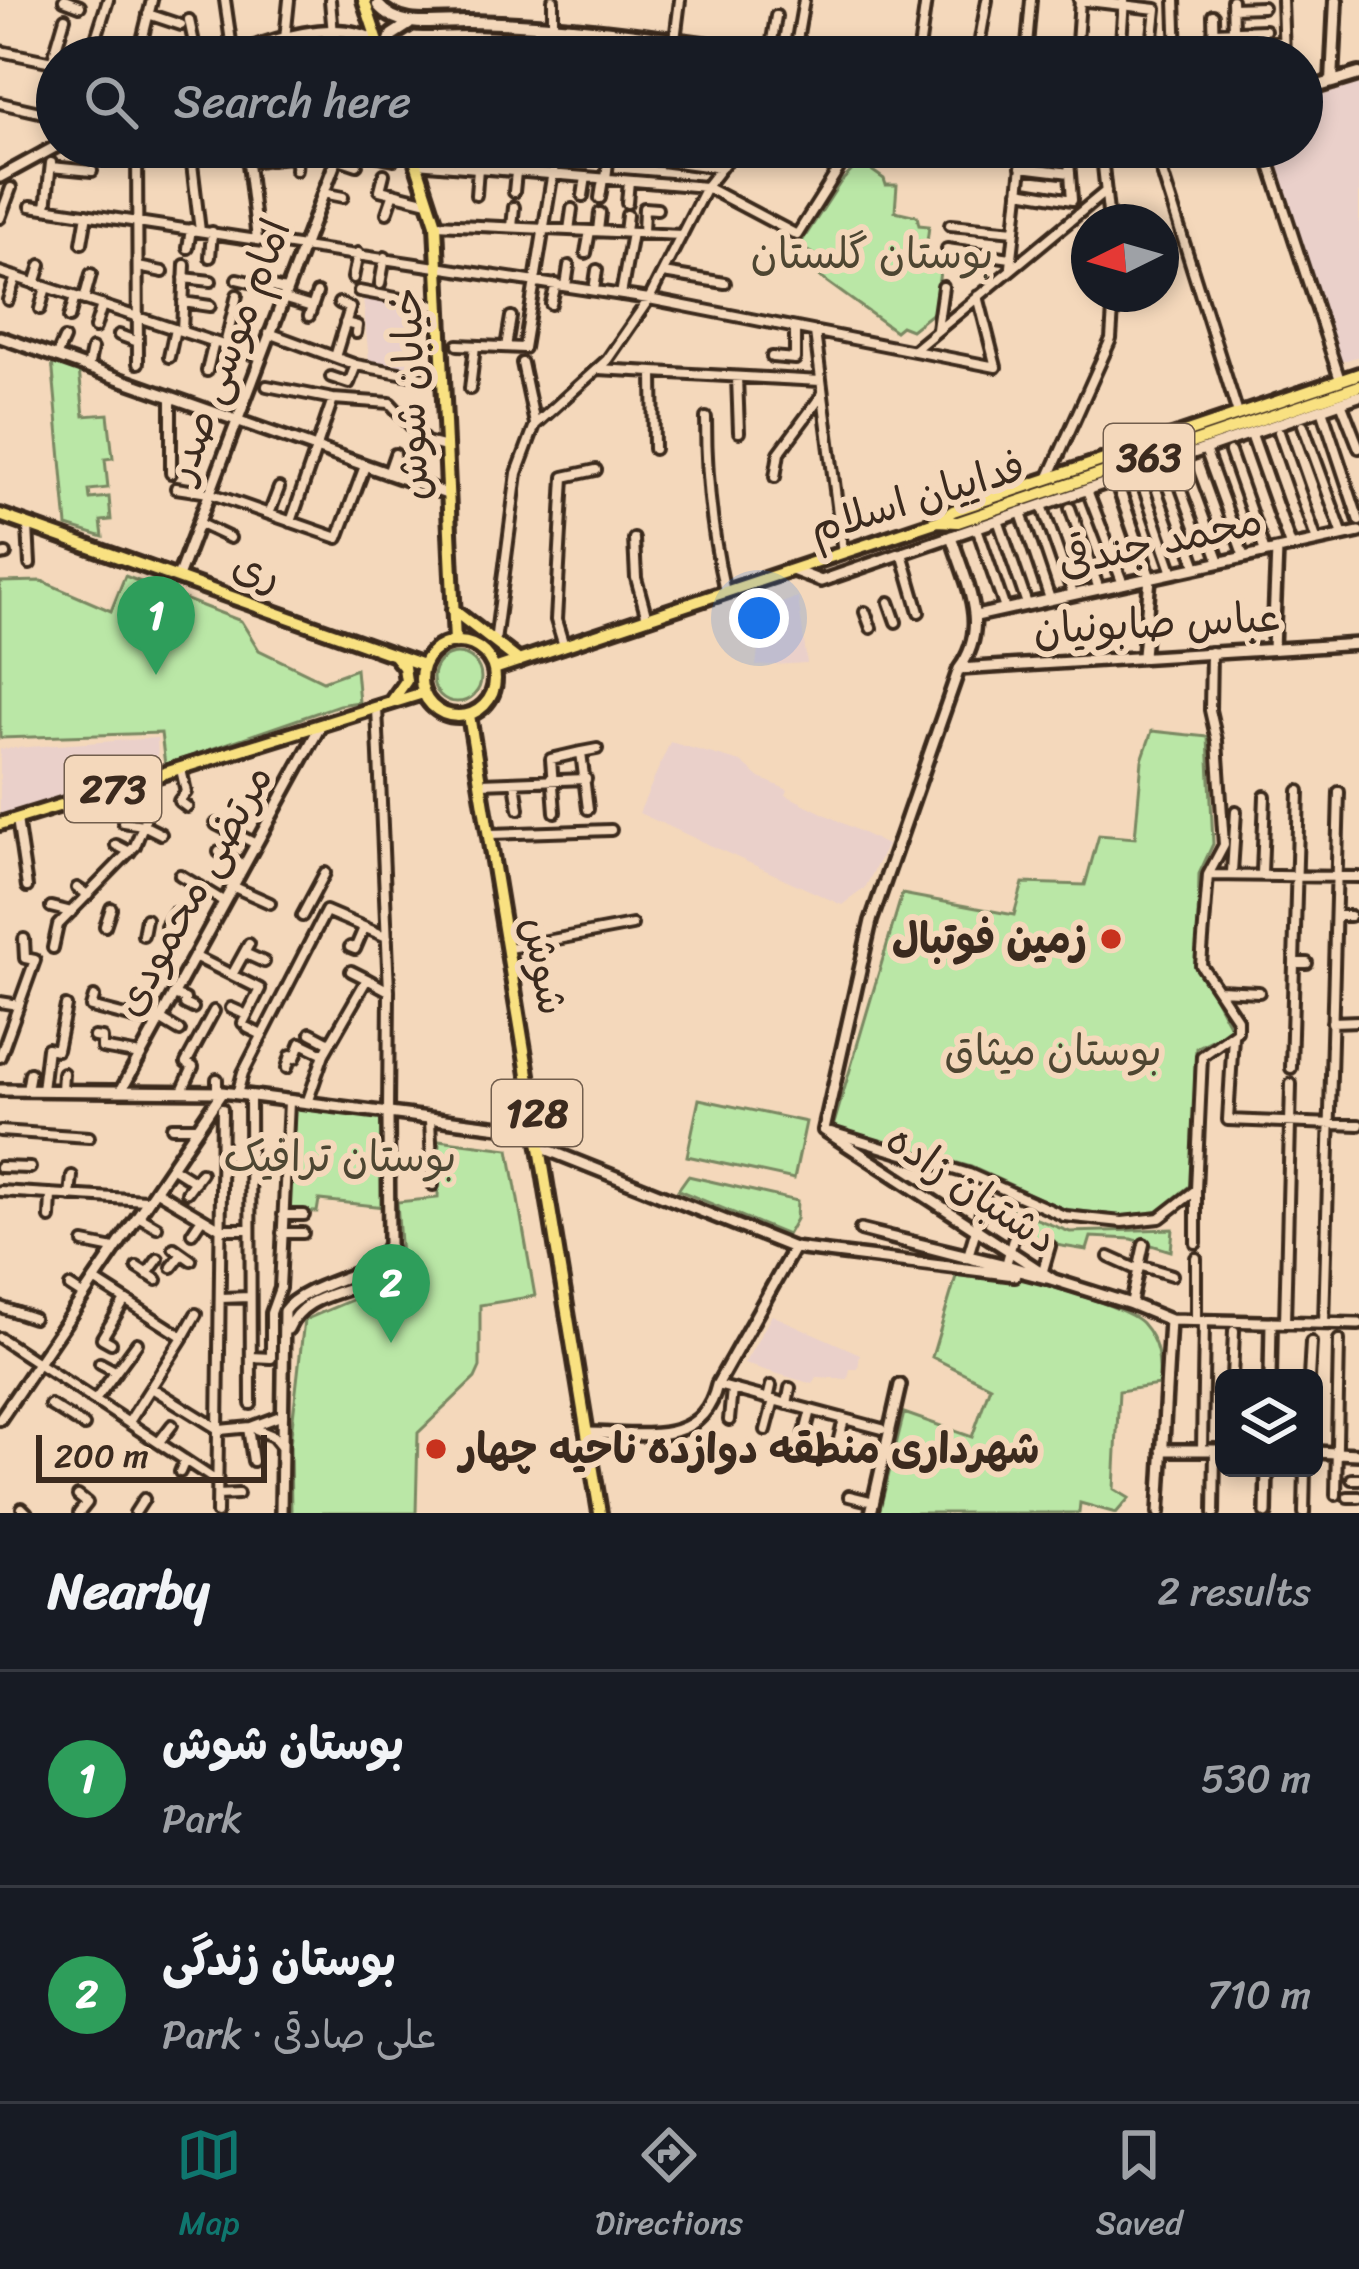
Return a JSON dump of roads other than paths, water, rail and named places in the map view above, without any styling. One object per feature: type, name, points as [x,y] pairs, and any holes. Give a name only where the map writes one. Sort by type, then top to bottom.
[{"type":"main road","points":[[1333,82],[1336,0]]},
{"type":"main road","points":[[371,4],[388,16],[412,23],[469,22],[622,36]]},
{"type":"main road","points":[[371,4],[378,36]]},
{"type":"main road","points":[[391,36],[412,23]]},
{"type":"main road","points":[[1323,85],[1359,74]]},
{"type":"main road","name":"خیابان شوش","points":[[418,168],[436,224],[454,642]]},
{"type":"main road","points":[[938,521],[953,511],[1359,374]]},
{"type":"main road","name":"فداییان اسلام","points":[[494,669],[938,521],[958,521],[1114,475],[1359,386]]},
{"type":"main road","name":"ری","points":[[0,514],[423,665]]},
{"type":"main road","points":[[453,610],[519,661]]},
{"type":"main road","points":[[454,642],[478,648],[494,669],[490,698],[469,715],[442,712],[423,693],[423,665],[434,650],[454,642]]},
{"type":"main road","points":[[383,705],[404,687],[406,674],[387,650]]},
{"type":"main road","name":"273","points":[[0,824],[423,693]]},
{"type":"main road","name":"شوش","points":[[469,715],[600,1513]]},
{"type":"street","points":[[64,0],[80,6]]},
{"type":"street","points":[[143,36],[152,0]]},
{"type":"street","points":[[226,0],[230,36]]},
{"type":"street","points":[[288,36],[289,0]]},
{"type":"street","points":[[330,0],[332,36]]},
{"type":"street","points":[[553,0],[553,28]]},
{"type":"street","points":[[675,36],[680,0]]},
{"type":"street","points":[[798,36],[804,0]]},
{"type":"street","points":[[921,36],[926,0]]},
{"type":"street","points":[[981,36],[987,0]]},
{"type":"street","points":[[1028,36],[1031,0]]},
{"type":"street","points":[[1077,36],[1079,0],[1156,10],[1153,36]]},
{"type":"street","points":[[1175,0],[1176,36]]},
{"type":"street","points":[[97,36],[108,2],[121,7]]},
{"type":"street","points":[[1122,36],[1124,3]]},
{"type":"street","points":[[349,30],[371,4]]},
{"type":"street","points":[[1233,36],[1232,4],[1263,7]]},
{"type":"street","points":[[1284,6],[1285,36]]},
{"type":"street","points":[[148,14],[185,23],[190,36]]},
{"type":"street","points":[[1213,15],[1214,36]]},
{"type":"street","points":[[773,36],[776,16]]},
{"type":"street","points":[[61,36],[65,18]]},
{"type":"street","points":[[303,36],[349,30],[358,36]]},
{"type":"street","points":[[1214,32],[1265,30]]},
{"type":"street","points":[[0,51],[36,59]]},
{"type":"street","points":[[0,103],[36,111]]},
{"type":"street","points":[[0,176],[36,157]]},
{"type":"street","points":[[46,208],[51,168]]},
{"type":"street","points":[[72,168],[92,171]]},
{"type":"street","points":[[137,168],[138,364]]},
{"type":"street","points":[[188,248],[196,230],[192,168]]},
{"type":"street","points":[[249,168],[257,239]]},
{"type":"street","name":"امام موسی صدر","points":[[178,577],[333,168]]},
{"type":"street","points":[[470,168],[629,181],[657,178],[706,187],[797,235],[839,168]]},
{"type":"street","points":[[514,192],[519,168]]},
{"type":"street","points":[[458,345],[524,348],[554,168]]},
{"type":"street","points":[[600,198],[607,168]]},
{"type":"street","points":[[495,642],[518,473],[535,425],[597,369],[649,299],[706,187],[721,168]]},
{"type":"street","points":[[1011,263],[1022,168]]},
{"type":"street","points":[[1019,191],[1072,200],[1067,168]]},
{"type":"street","points":[[1103,168],[1107,204]]},
{"type":"street","points":[[1161,168],[1238,416]]},
{"type":"street","points":[[1271,168],[1340,380]]},
{"type":"street","points":[[476,195],[478,169]]},
{"type":"street","points":[[384,173],[380,190],[428,202]]},
{"type":"street","points":[[584,196],[586,177]]},
{"type":"street","points":[[627,203],[629,181]]},
{"type":"street","points":[[0,218],[11,188]]},
{"type":"street","points":[[387,213],[398,191]]},
{"type":"street","points":[[913,350],[1011,263],[1106,191]]},
{"type":"street","points":[[323,194],[344,197]]},
{"type":"street","points":[[121,197],[137,200]]},
{"type":"street","points":[[31,206],[649,299],[996,367],[977,296]]},
{"type":"street","points":[[512,227],[514,208]]},
{"type":"street","points":[[569,230],[572,208]]},
{"type":"street","points":[[622,295],[634,232],[644,208],[657,209]]},
{"type":"street","points":[[586,253],[600,213]]},
{"type":"street","points":[[82,244],[87,214]]},
{"type":"street","points":[[627,215],[634,232]]},
{"type":"street","points":[[436,224],[682,235]]},
{"type":"street","points":[[950,225],[1015,231]]},
{"type":"street","points":[[210,257],[212,232]]},
{"type":"street","points":[[947,249],[1011,263]]},
{"type":"street","points":[[352,278],[358,253]]},
{"type":"street","points":[[380,284],[385,257]]},
{"type":"street","points":[[35,284],[41,265]]},
{"type":"street","points":[[170,357],[183,302],[185,265]]},
{"type":"street","points":[[551,304],[569,266]]},
{"type":"street","points":[[138,267],[163,272]]},
{"type":"street","points":[[594,290],[597,270]]},
{"type":"street","points":[[0,272],[260,357]]},
{"type":"street","points":[[662,273],[725,284]]},
{"type":"street","points":[[69,319],[91,274]]},
{"type":"street","points":[[8,300],[16,278]]},
{"type":"street","points":[[184,278],[211,281]]},
{"type":"street","points":[[237,279],[284,294],[311,312],[317,293]]},
{"type":"street","points":[[405,300],[406,284]]},
{"type":"street","points":[[937,330],[943,286]]},
{"type":"street","points":[[40,309],[46,287]]},
{"type":"street","points":[[359,291],[439,306]]},
{"type":"street","points":[[207,371],[237,295]]},
{"type":"street","points":[[183,302],[210,306]]},
{"type":"street","points":[[335,357],[350,308],[344,303]]},
{"type":"street","points":[[95,328],[102,305]]},
{"type":"street","points":[[1049,478],[1111,339],[1113,312]]},
{"type":"street","points":[[335,314],[356,326],[356,333]]},
{"type":"street","points":[[506,347],[511,317]]},
{"type":"street","points":[[772,357],[795,359],[795,328]]},
{"type":"street","points":[[815,332],[843,553]]},
{"type":"street","points":[[269,333],[360,365],[422,377]]},
{"type":"street","points":[[119,335],[138,342]]},
{"type":"street","points":[[328,335],[340,340]]},
{"type":"street","points":[[0,337],[447,494]]},
{"type":"street","points":[[56,357],[64,339]]},
{"type":"street","points":[[470,388],[475,346]]},
{"type":"street","points":[[88,368],[92,350]]},
{"type":"street","points":[[331,377],[349,383],[362,354]]},
{"type":"street","points":[[522,363],[535,425]]},
{"type":"street","points":[[597,369],[821,381]]},
{"type":"street","points":[[653,374],[655,449]]},
{"type":"street","points":[[737,377],[739,432]]},
{"type":"street","points":[[267,386],[333,399],[391,403],[426,442],[446,447]]},
{"type":"street","points":[[775,477],[778,452],[822,393]]},
{"type":"street","points":[[792,570],[821,581],[1087,490],[1114,475],[1138,472],[1359,396]]},
{"type":"street","points":[[171,398],[171,473]]},
{"type":"street","points":[[290,522],[333,399]]},
{"type":"street","points":[[1341,402],[1359,448]]},
{"type":"street","points":[[1322,409],[1359,521]]},
{"type":"street","points":[[706,418],[708,488],[725,592]]},
{"type":"street","points":[[1304,425],[1342,535]]},
{"type":"street","points":[[403,442],[414,429]]},
{"type":"street","points":[[1279,432],[1317,541]]},
{"type":"street","points":[[1251,433],[1292,547]]},
{"type":"street","points":[[1205,449],[1244,557]]},
{"type":"street","points":[[1230,452],[1264,552]]},
{"type":"street","points":[[388,474],[395,454]]},
{"type":"street","points":[[176,488],[209,493],[340,538],[365,466]]},
{"type":"street","points":[[564,646],[556,620],[564,477],[596,470]]},
{"type":"street","points":[[1138,472],[1173,573]]},
{"type":"street","points":[[1187,472],[1220,562]]},
{"type":"street","points":[[1114,475],[1150,578],[1143,655]]},
{"type":"street","points":[[1165,479],[1197,567]]},
{"type":"street","points":[[269,514],[279,488]]},
{"type":"street","points":[[342,490],[355,494]]},
{"type":"street","points":[[1087,490],[1123,584]]},
{"type":"street","points":[[1042,505],[1073,594]]},
{"type":"street","points":[[1070,508],[1099,589]]},
{"type":"street","points":[[1021,513],[1050,599]]},
{"type":"street","points":[[998,520],[1027,604]]},
{"type":"street","points":[[198,523],[230,538]]},
{"type":"street","points":[[28,524],[30,565]]},
{"type":"street","points":[[977,528],[1005,609]]},
{"type":"street","name":"محمد جندقی","points":[[976,616],[1359,532]]},
{"type":"street","points":[[951,536],[976,616]]},
{"type":"street","points":[[634,539],[636,578],[647,618]]},
{"type":"street","points":[[1273,649],[1277,550]]},
{"type":"street","points":[[902,554],[919,612]]},
{"type":"street","points":[[890,602],[896,622]]},
{"type":"street","points":[[865,611],[871,628]]},
{"type":"street","name":"دشتبان زاده","points":[[976,616],[974,647],[959,669],[871,921],[824,1130],[1054,1280]]},
{"type":"street","name":"عباس صابونیان","points":[[959,669],[1359,644]]},
{"type":"street","points":[[1196,1243],[1202,1056],[1237,1031],[1237,1018],[1201,965],[1208,875],[1224,845],[1217,741],[1210,710],[1211,651]]},
{"type":"street","points":[[286,1334],[304,1306],[384,1274],[393,1259],[388,1244],[383,705]]},
{"type":"street","name":"مرتضی محمودی","points":[[122,1089],[322,723]]},
{"type":"street","points":[[555,812],[551,759],[597,749]]},
{"type":"street","points":[[581,752],[588,809]]},
{"type":"street","points":[[181,767],[186,792],[179,801],[187,807]]},
{"type":"street","points":[[481,783],[586,779]]},
{"type":"street","points":[[515,782],[519,809]]},
{"type":"street","points":[[53,948],[62,922],[130,852],[143,825],[131,783]]},
{"type":"street","points":[[1291,1068],[1299,791]]},
{"type":"street","points":[[1324,1324],[1339,792]]},
{"type":"street","points":[[1262,873],[1265,796]]},
{"type":"street","points":[[1232,872],[1236,812]]},
{"type":"street","points":[[17,819],[27,887]]},
{"type":"street","points":[[123,822],[161,834]]},
{"type":"street","points":[[216,824],[254,843]]},
{"type":"street","points":[[490,834],[610,830]]},
{"type":"street","points":[[116,845],[130,852]]},
{"type":"street","points":[[219,852],[242,866]]},
{"type":"street","points":[[302,916],[325,873]]},
{"type":"street","points":[[180,874],[224,901]]},
{"type":"street","points":[[1208,875],[1359,877]]},
{"type":"street","points":[[232,886],[270,903]]},
{"type":"street","points":[[77,888],[88,895]]},
{"type":"street","points":[[308,904],[387,938]]},
{"type":"street","points":[[50,907],[71,912]]},
{"type":"street","points":[[105,926],[111,908]]},
{"type":"street","points":[[237,1094],[326,911]]},
{"type":"street","points":[[166,926],[174,913]]},
{"type":"street","points":[[1336,916],[1350,916]]},
{"type":"street","points":[[48,918],[62,922]]},
{"type":"street","points":[[143,935],[146,919]]},
{"type":"street","points":[[508,948],[632,926]]},
{"type":"street","points":[[350,947],[355,949],[364,928]]},
{"type":"street","points":[[1335,929],[1347,929]]},
{"type":"street","points":[[0,1057],[3,1037],[35,960],[25,958],[24,939]]},
{"type":"street","points":[[232,976],[247,949],[264,962]]},
{"type":"street","points":[[194,956],[260,989],[246,1022]]},
{"type":"street","points":[[1294,963],[1306,963]]},
{"type":"street","points":[[351,971],[389,991]]},
{"type":"street","points":[[30,979],[47,982]]},
{"type":"street","points":[[306,1105],[324,1054],[367,979]]},
{"type":"street","points":[[26,990],[40,995]]},
{"type":"street","points":[[1217,990],[1259,992]]},
{"type":"street","points":[[173,995],[193,1008]]},
{"type":"street","points":[[94,997],[91,1007],[180,1031]]},
{"type":"street","points":[[0,1002],[19,1005]]},
{"type":"street","points":[[42,1090],[47,1048],[56,1050],[66,1006]]},
{"type":"street","points":[[231,1008],[262,1035]]},
{"type":"street","points":[[182,1091],[193,1067],[186,1063],[214,1011]]},
{"type":"street","points":[[1332,1022],[1359,1021]]},
{"type":"street","points":[[311,1034],[330,1043]]},
{"type":"street","points":[[1233,1034],[1228,1120],[1359,1125]]},
{"type":"street","points":[[94,1037],[102,1038],[103,1048],[140,1055]]},
{"type":"street","points":[[286,1068],[301,1043],[324,1054]]},
{"type":"street","points":[[27,1090],[30,1073]]},
{"type":"street","points":[[62,1090],[63,1073]]},
{"type":"street","points":[[2,1413],[197,1127],[219,1092],[217,1079]]},
{"type":"street","points":[[1285,1323],[1281,1272],[1291,1084]]},
{"type":"street","points":[[0,1090],[219,1092],[540,1132]]},
{"type":"street","points":[[250,1096],[251,1404]]},
{"type":"street","points":[[250,1357],[271,1358],[271,1312],[280,1288],[289,1102]]},
{"type":"street","points":[[217,1513],[222,1109]]},
{"type":"street","points":[[430,1120],[433,1185]]},
{"type":"street","points":[[172,1127],[197,1127]]},
{"type":"street","points":[[824,1130],[969,1174],[1064,1216],[1122,1222],[1160,1218],[1196,1190]]},
{"type":"street","points":[[0,1131],[89,1137]]},
{"type":"street","points":[[271,1141],[286,1142]]},
{"type":"street","name":"دشتبان زاده","points":[[543,1148],[794,1248],[1054,1280]]},
{"type":"street","points":[[170,1166],[195,1182]]},
{"type":"street","points":[[0,1167],[30,1168]]},
{"type":"street","points":[[188,1192],[201,1173]]},
{"type":"street","points":[[70,1196],[72,1176]]},
{"type":"street","points":[[154,1189],[221,1229],[250,1229]]},
{"type":"street","points":[[0,1191],[146,1200]]},
{"type":"street","points":[[50,1218],[51,1195]]},
{"type":"street","points":[[968,1256],[986,1198]]},
{"type":"street","points":[[136,1215],[157,1227]]},
{"type":"street","points":[[283,1215],[304,1215]]},
{"type":"street","points":[[192,1233],[202,1218]]},
{"type":"street","points":[[1006,1265],[1018,1221]]},
{"type":"street","points":[[1054,1280],[861,1230],[1006,1265],[1131,1304],[1170,1320],[1359,1324]]},
{"type":"street","points":[[282,1233],[302,1234]]},
{"type":"street","points":[[84,1243],[114,1249]]},
{"type":"street","points":[[281,1513],[284,1311],[293,1298],[338,1284],[380,1263],[388,1244]]},
{"type":"street","points":[[1131,1304],[1144,1244]]},
{"type":"street","points":[[1041,1276],[1050,1246]]},
{"type":"street","points":[[587,1433],[679,1432],[695,1426],[713,1402],[717,1385],[794,1248]]},
{"type":"street","points":[[172,1268],[182,1254]]},
{"type":"street","points":[[1109,1257],[1172,1275]]},
{"type":"street","points":[[1196,1258],[1202,1450]]},
{"type":"street","points":[[147,1274],[158,1259]]},
{"type":"street","points":[[136,1267],[158,1280]]},
{"type":"street","points":[[94,1280],[183,1337]]},
{"type":"street","points":[[70,1287],[79,1299]]},
{"type":"street","points":[[280,1288],[293,1298]]},
{"type":"street","points":[[221,1298],[250,1297]]},
{"type":"street","points":[[111,1343],[102,1338],[125,1300]]},
{"type":"street","points":[[0,1307],[33,1318]]},
{"type":"street","points":[[129,1422],[196,1314]]},
{"type":"street","points":[[1159,1513],[1170,1320]]},
{"type":"street","points":[[1270,1369],[1271,1322]]},
{"type":"street","points":[[1232,1369],[1234,1331]]},
{"type":"street","points":[[1336,1495],[1339,1340]]},
{"type":"street","points":[[1,1341],[41,1362],[219,1483]]},
{"type":"street","points":[[1310,1369],[1311,1342]]},
{"type":"street","points":[[96,1399],[137,1343]]},
{"type":"street","points":[[100,1363],[115,1372]]},
{"type":"street","points":[[717,1385],[885,1430]]},
{"type":"street","points":[[849,1496],[873,1508],[885,1430],[900,1385]]},
{"type":"street","points":[[766,1430],[771,1386]]},
{"type":"street","points":[[152,1388],[220,1430],[249,1428],[283,1415]]},
{"type":"street","points":[[787,1404],[790,1388]]},
{"type":"street","points":[[729,1420],[733,1389]]},
{"type":"street","points":[[50,1405],[84,1426]]},
{"type":"street","points":[[804,1437],[811,1410]]},
{"type":"street","points":[[838,1443],[844,1419]]},
{"type":"street","points":[[159,1442],[172,1425]]},
{"type":"street","points":[[249,1428],[273,1436],[282,1447]]},
{"type":"street","points":[[249,1428],[253,1461]]},
{"type":"street","points":[[856,1450],[883,1455]]},
{"type":"street","points":[[1162,1450],[1215,1450]]},
{"type":"street","points":[[1323,1452],[1359,1454]]},
{"type":"street","points":[[180,1472],[185,1460]]},
{"type":"street","points":[[1214,1513],[1217,1477]]},
{"type":"street","points":[[1266,1513],[1267,1477]]},
{"type":"street","points":[[1304,1513],[1305,1477]]},
{"type":"street","points":[[218,1495],[238,1494]]},
{"type":"street","points":[[78,1496],[87,1503],[79,1513]]},
{"type":"street","points":[[135,1513],[144,1499]]},
{"type":"place","name":"بوستان شوش","points":[[156,675]]},
{"type":"place","name":"زمین فوتبال","points":[[1111,939]]},
{"type":"place","name":"بوستان زندگی","points":[[391,1343]]},
{"type":"place","name":"شهرداری منطقه دوازده ناحیه چهار","points":[[436,1449]]},
{"type":"park label","name":"بوستان گلستان","points":[[872,254]]},
{"type":"park label","name":"بوستان میثاق","points":[[1053,1051]]},
{"type":"park label","name":"بوستان ترافیک","points":[[340,1157]]}]
